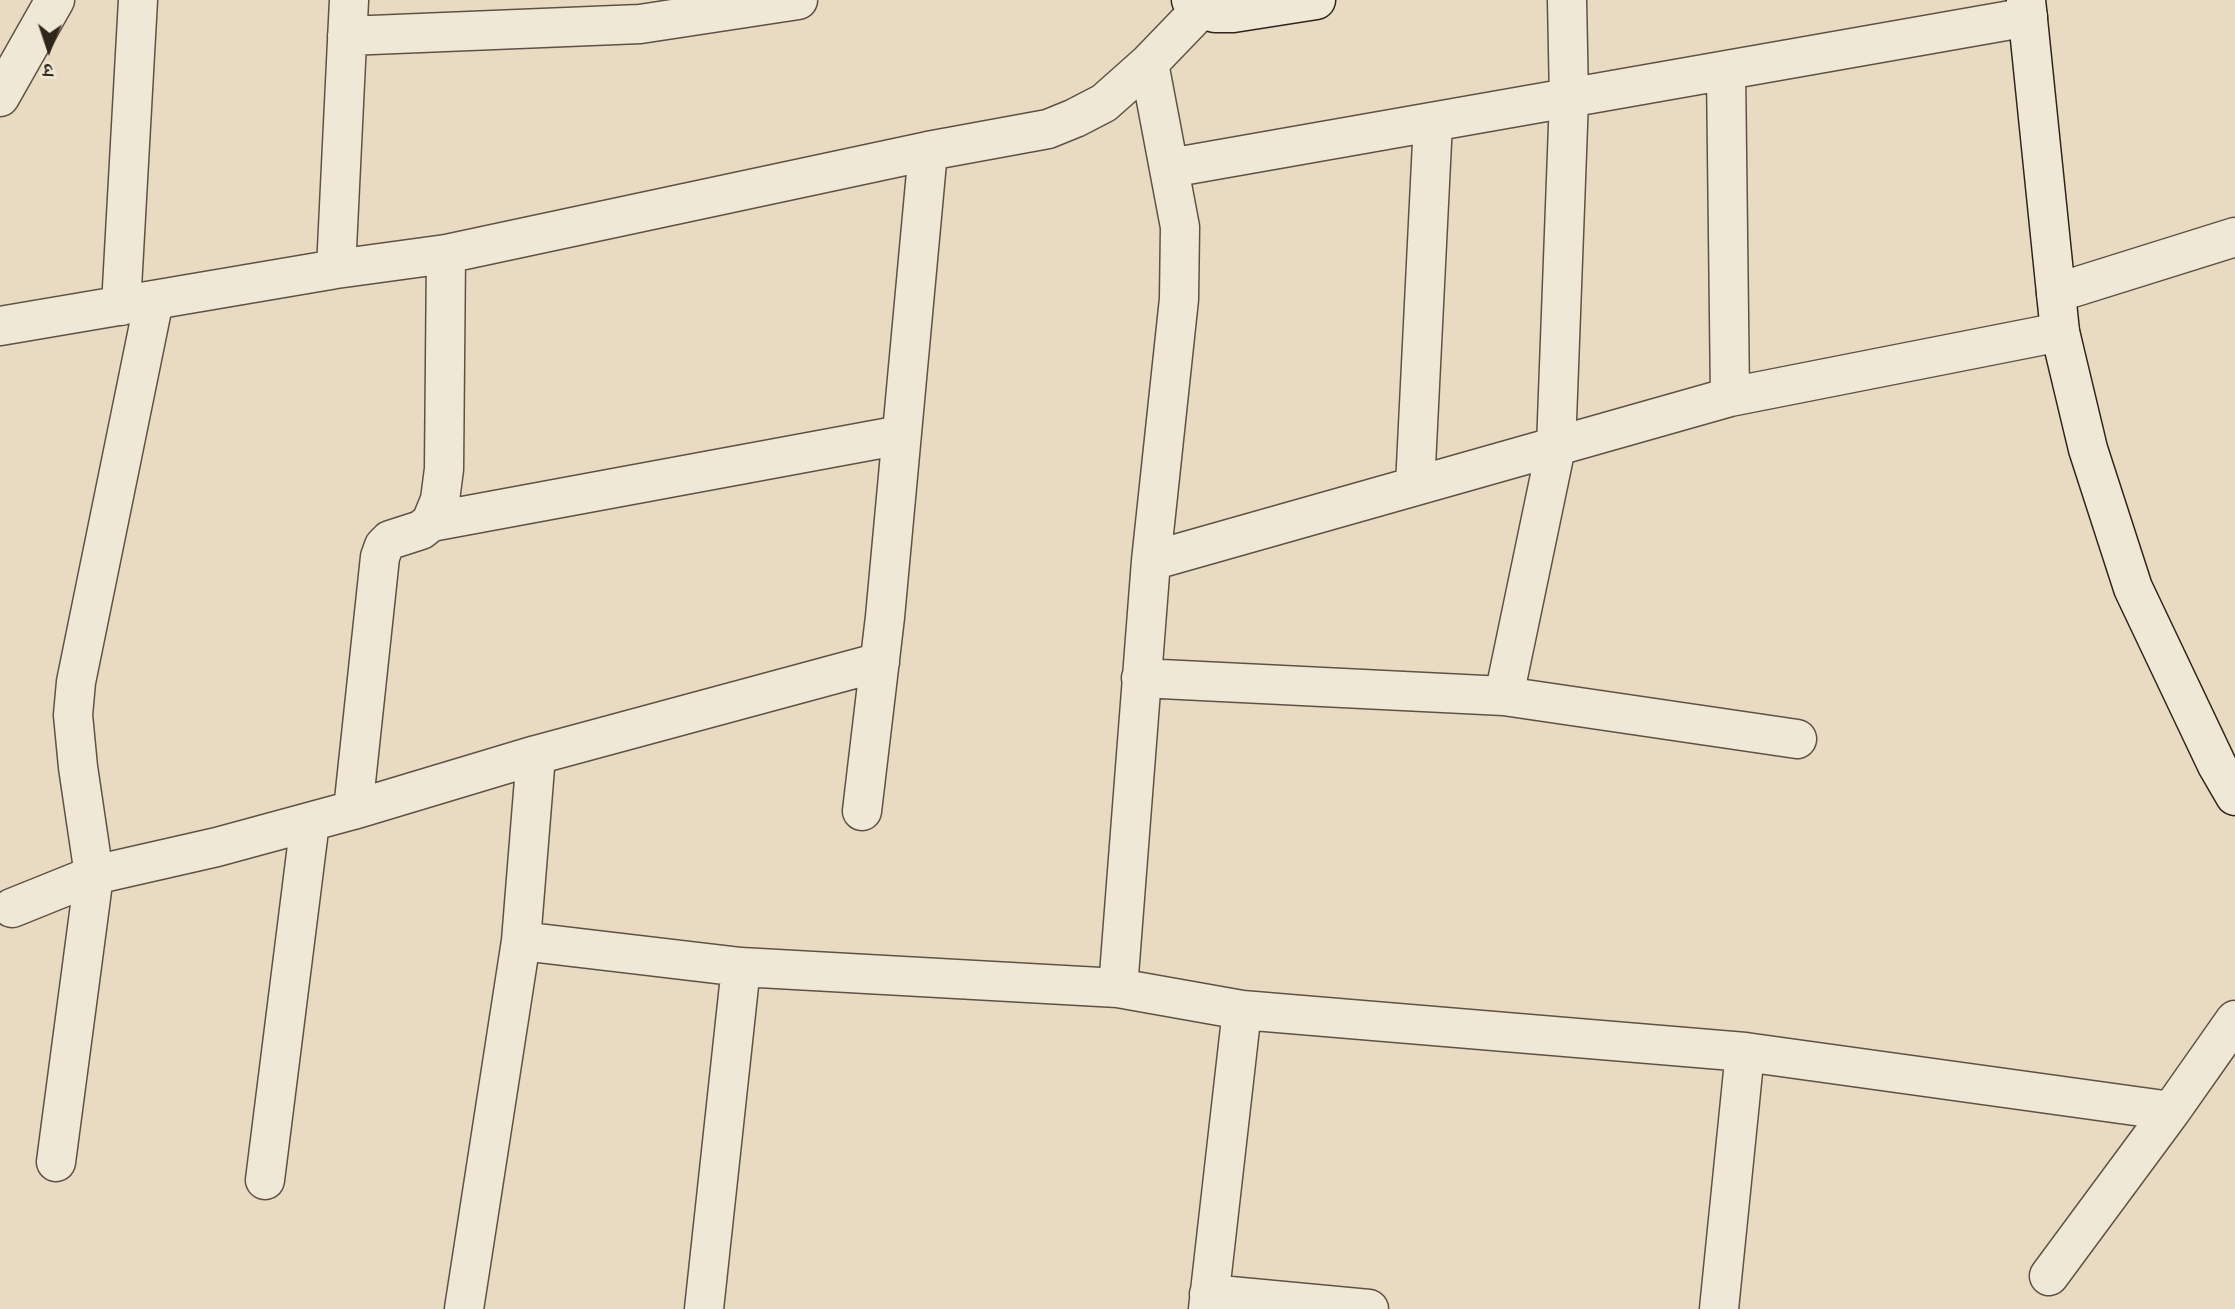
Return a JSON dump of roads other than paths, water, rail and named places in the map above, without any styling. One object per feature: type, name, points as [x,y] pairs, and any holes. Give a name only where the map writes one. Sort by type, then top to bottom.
[{"type":"street","points":[[0,97],[55,0]]},
{"type":"street","points":[[56,1162],[94,875],[73,715],[76,682],[137,303],[138,0]]},
{"type":"street","points":[[336,269],[348,18],[640,24],[798,0]]},
{"type":"street","points":[[0,326],[336,269],[446,254],[928,151],[1048,129],[1104,103],[1149,63],[1196,4],[1215,13],[1233,13],[1316,0]]},
{"type":"street","points":[[1504,696],[1556,447],[1569,99],[1567,0]]},
{"type":"street","points":[[1170,168],[1726,71],[2027,9],[2060,332],[2088,449],[2133,588],[2229,775]]},
{"type":"street","points":[[1118,988],[1151,562],[1180,299],[1180,227],[1149,63]]},
{"type":"street","points":[[1726,71],[1730,397]]},
{"type":"street","points":[[1415,486],[1433,122]]},
{"type":"street","points":[[862,811],[880,662],[928,151]]},
{"type":"street","points":[[2056,293],[2235,237]]},
{"type":"street","points":[[431,522],[440,500],[444,469],[446,254]]},
{"type":"street","points":[[1151,562],[1730,397],[2060,332]]},
{"type":"street","points":[[353,810],[380,557],[390,540],[421,530],[431,522],[901,435]]},
{"type":"street","points":[[12,908],[94,875],[217,847],[310,822],[536,755],[880,662]]},
{"type":"street","points":[[1141,678],[1504,696],[1797,739]]},
{"type":"street","points":[[464,1309],[521,941],[536,755]]},
{"type":"street","points":[[265,1180],[310,822]]},
{"type":"street","points":[[521,941],[741,967],[1118,988],[1242,1010],[1745,1052],[2171,1111]]},
{"type":"street","points":[[700,1303],[741,967]]},
{"type":"street","points":[[1242,1010],[1208,1302],[1369,1309]]},
{"type":"street","points":[[2049,1276],[2235,1020]]},
{"type":"street","points":[[1719,1309],[1745,1052]]}]
